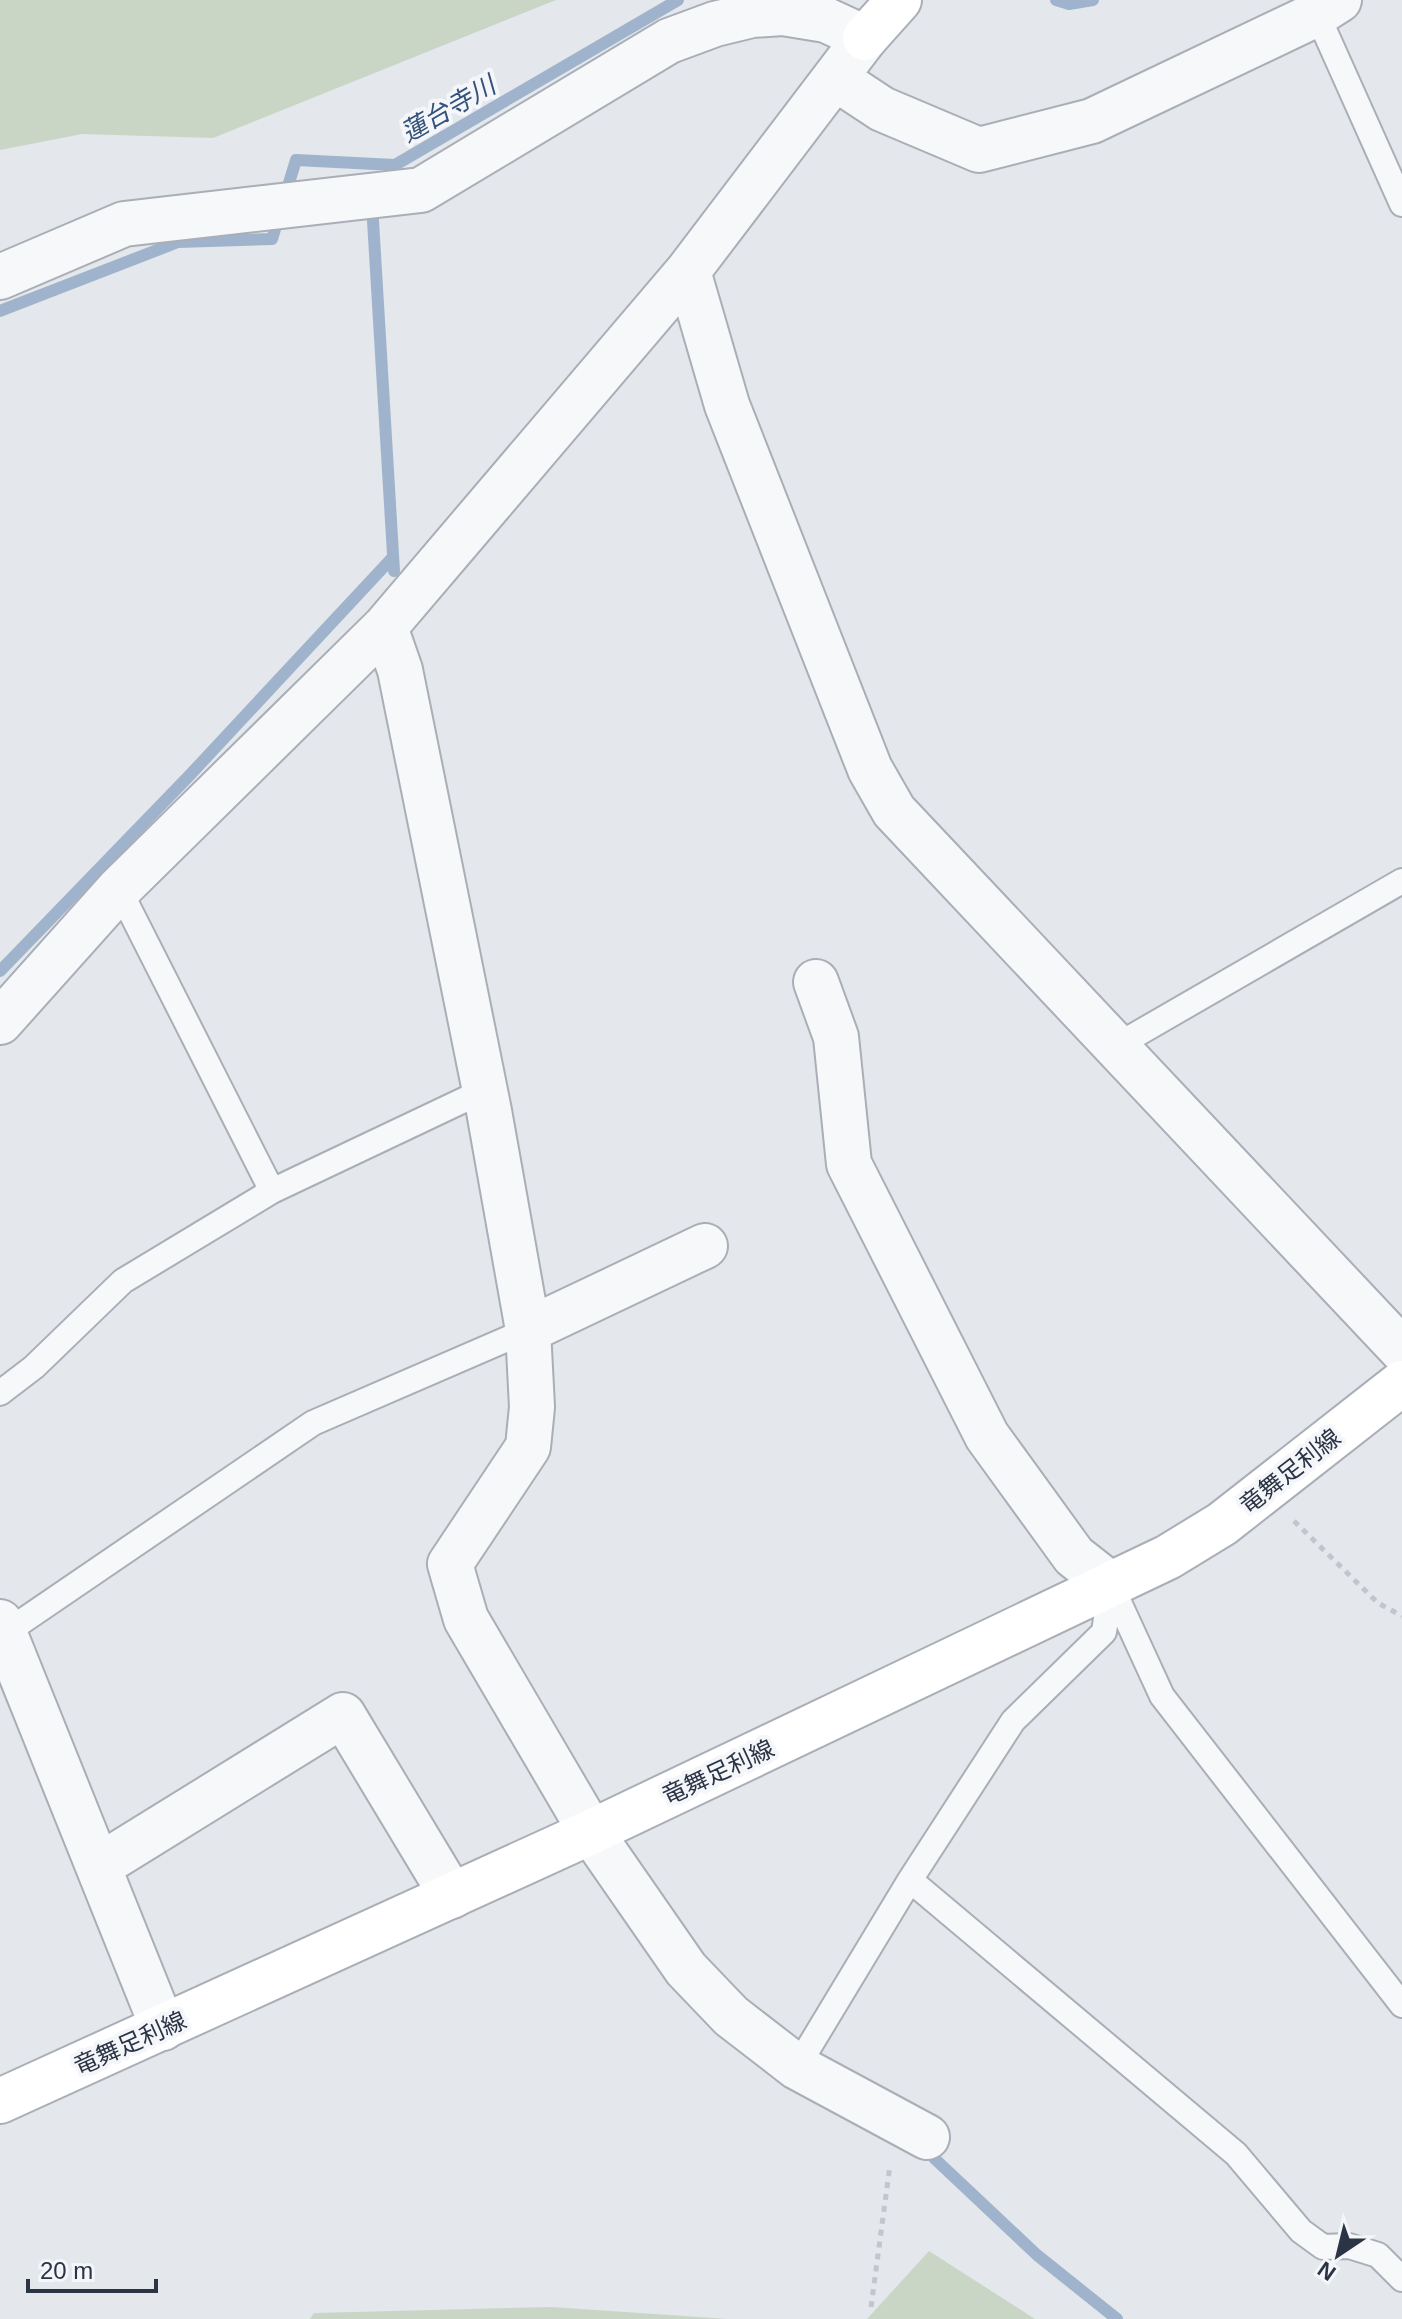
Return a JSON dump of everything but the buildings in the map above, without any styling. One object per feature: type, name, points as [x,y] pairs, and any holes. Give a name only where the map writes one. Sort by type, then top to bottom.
[{"type":"main road","points":[[865,38],[899,0]]},
{"type":"main road","name":"竜舞足利線","points":[[0,2101],[591,1832],[1168,1557],[1222,1524],[1402,1383]]},
{"type":"street","points":[[835,78],[882,109],[979,150],[1092,121],[1328,7]]},
{"type":"street","points":[[0,277],[124,224],[421,190],[669,41],[715,24],[752,15],[783,13],[826,20],[865,38],[688,271],[385,627],[119,889],[0,1022]]},
{"type":"street","points":[[688,271],[727,405],[870,769],[894,811],[1118,1045],[1402,1350]]},
{"type":"street","points":[[385,627],[400,670],[485,1090],[528,1330],[532,1407],[528,1447],[450,1564],[466,1619],[591,1832],[686,1969],[731,2016],[797,2067],[913,2130]]},
{"type":"street","points":[[816,982],[836,1037],[849,1164],[987,1436],[1074,1556],[1111,1585]]},
{"type":"street","points":[[528,1330],[705,1246]]},
{"type":"street","points":[[2,1627],[163,2028]]},
{"type":"street","points":[[99,1866],[343,1715],[452,1896]]},
{"type":"lane","points":[[1328,7],[1402,204]]},
{"type":"lane","points":[[1118,1045],[1402,881]]},
{"type":"lane","points":[[119,889],[272,1191]]},
{"type":"lane","points":[[0,1393],[34,1367],[123,1281],[272,1191],[485,1090]]},
{"type":"lane","points":[[2,1627],[313,1423],[528,1330]]},
{"type":"lane","points":[[797,2067],[910,1880],[1013,1721],[1104,1632],[1111,1585]]},
{"type":"lane","points":[[1111,1585],[1162,1696],[1402,2005]]},
{"type":"lane","points":[[910,1880],[1236,2154],[1301,2231],[1323,2247],[1349,2246],[1378,2255],[1402,2279]]},
{"type":"path","points":[[1265,1492],[1378,1603],[1402,1616]]},
{"type":"path","points":[[871,2307],[890,2162],[913,2130]]},
{"type":"green space","points":[[0,0],[556,0],[213,138],[82,134],[0,150]]},
{"type":"green space","points":[[929,2251],[1035,2319],[867,2319]]},
{"type":"green space","points":[[551,2307],[728,2319],[310,2319],[314,2313]]},
{"type":"waterway","name":"蓮台寺川","points":[[285,196],[296,160],[395,165],[678,0]]},
{"type":"waterway","name":"蓮台寺川","points":[[1056,0],[1069,4],[1093,0]]},
{"type":"waterway","points":[[372,204],[394,571]]},
{"type":"waterway","name":"蓮台寺川","points":[[0,311],[178,242],[272,239],[280,213]]},
{"type":"waterway","points":[[0,971],[188,777],[393,557]]},
{"type":"waterway","points":[[935,2159],[1037,2255],[1117,2319]]}]
